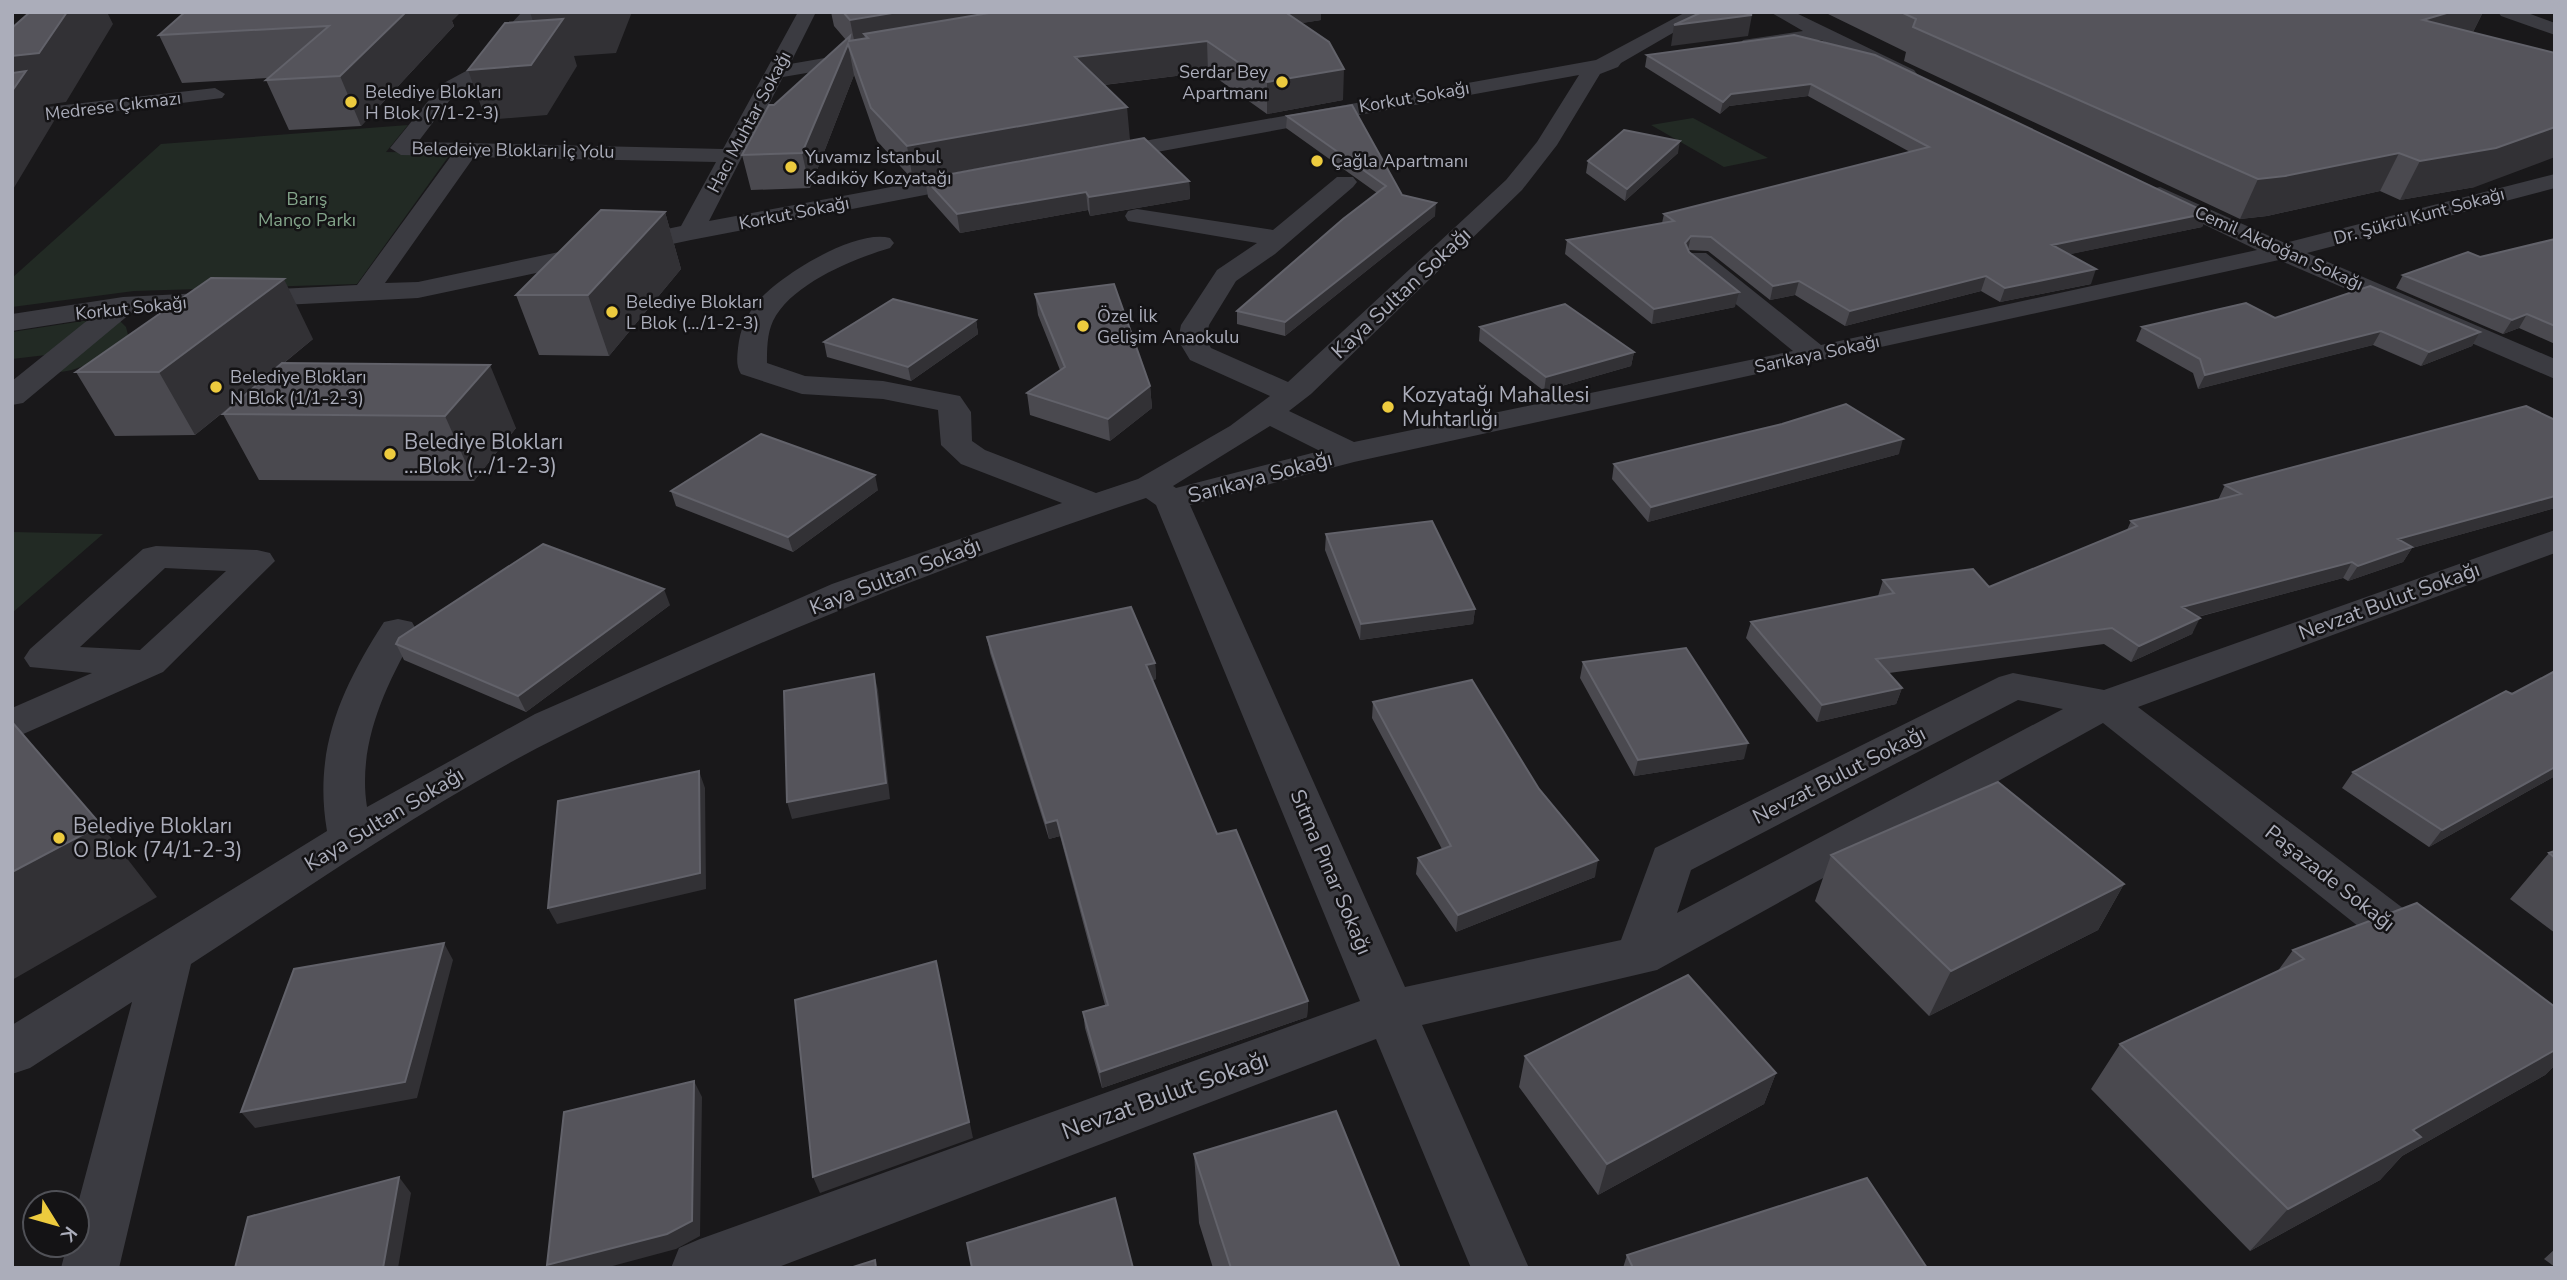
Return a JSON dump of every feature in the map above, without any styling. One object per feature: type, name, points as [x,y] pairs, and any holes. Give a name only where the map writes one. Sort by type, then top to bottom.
[{"type":"street","name":"Beledeiye Blokları İç Yolu","points":[[533,12],[498,49],[486,68],[449,88],[401,148],[732,156]]},
{"type":"street","name":"Hacı Muhtar Sokağı","points":[[691,232],[807,12]]},
{"type":"street","name":"Kaya Sultan Sokağı","points":[[12,1052],[408,802],[550,724],[845,592],[1095,504],[1161,493],[1280,404],[1514,185],[1552,135],[1587,76],[1602,64],[1700,12]]},
{"type":"street","points":[[1779,12],[1922,81]]},
{"type":"street","points":[[2507,12],[2555,29]]},
{"type":"street","points":[[1726,47],[1822,34]]},
{"type":"street","points":[[776,72],[897,51]]},
{"type":"street","name":"Korkut Sokağı","points":[[1074,160],[1602,64],[1657,57]]},
{"type":"street","name":"Medrese Çıkmazı","points":[[12,118],[215,94]]},
{"type":"street","points":[[365,293],[468,149]]},
{"type":"street","name":"Korkut Sokağı","points":[[12,323],[124,305],[418,290],[691,232],[1006,173]]},
{"type":"street","name":"Dr. Şükrü Kunt Sokağı","points":[[2283,252],[2555,181]]},
{"type":"street","points":[[1137,216],[1278,239],[1345,182]]},
{"type":"street","name":"Cemil Akdoğan Sokağı","points":[[2146,187],[2283,252],[2555,370]]},
{"type":"street","name":"Sarıkaya Sokağı","points":[[1278,239],[1226,276],[1195,325],[1192,340],[1200,354],[1280,404],[1350,453]]},
{"type":"street","points":[[881,243],[844,256],[811,272],[779,296],[760,318],[752,343],[752,368],[802,385],[883,390],[949,403],[955,412],[957,445],[973,457],[1095,504]]},
{"type":"street","name":"Sarıkaya Sokağı","points":[[1161,493],[1815,355],[2283,252]]},
{"type":"street","points":[[1697,259],[1782,325],[1815,355]]},
{"type":"street","points":[[12,396],[124,305]]},
{"type":"street","name":"Sıtma Pınar Sokağı","points":[[1161,493],[1391,1011],[1500,1268]]},
{"type":"street","name":"Nevzat Bulut Sokağı","points":[[700,1268],[1391,1011],[1640,956],[2106,704],[2555,541]]},
{"type":"street","points":[[12,725],[149,663],[257,561],[156,557],[44,658],[149,663]]},
{"type":"street","points":[[350,838],[343,793],[345,765],[368,682],[398,631]]},
{"type":"street","name":"Nevzat Bulut Sokağı","points":[[1640,956],[1671,860],[2013,686],[2106,704]]},
{"type":"street","name":"Paşazade Sokağı","points":[[2106,704],[2456,976]]},
{"type":"street","points":[[90,1268],[170,950]]},
{"type":"green space","points":[[1693,118],[1768,158],[1724,167],[1651,125]]},
{"type":"green space","name":"Barış Manço Parkı","points":[[408,125],[386,152],[451,153],[357,284],[134,291],[12,307],[12,278],[161,144]]},
{"type":"green space","points":[[115,316],[126,327],[128,335],[105,354],[77,369],[58,372],[46,355],[12,359],[12,332]]},
{"type":"green space","points":[[12,532],[103,534],[12,613]]},
{"type":"building","points":[[30,12],[67,12],[39,53],[12,56],[12,28]]},
{"type":"building","points":[[185,12],[406,12],[340,76],[266,80],[329,26],[159,35]]},
{"type":"building","points":[[843,12],[898,12],[850,20]]},
{"type":"building","points":[[995,12],[1285,12],[1329,42],[1344,69],[1267,82],[1207,41],[1075,57],[1127,107],[907,146],[871,108],[848,44],[802,153],[742,155],[769,105],[774,105],[850,36],[849,41],[868,38],[864,34]]},
{"type":"building","points":[[1702,12],[1739,12],[1752,15],[1674,25]]},
{"type":"building","points":[[1901,12],[2450,12],[2423,20],[2555,53],[2555,127],[2496,148],[2420,161],[2399,153],[2258,179],[1913,27],[1916,19]]},
{"type":"building","points":[[563,19],[531,65],[468,70],[505,23]]},
{"type":"building","points":[[1794,35],[1875,55],[2208,213],[2052,245],[2096,269],[2005,288],[1986,276],[1850,311],[1799,281],[1773,286],[1711,237],[1691,236],[1685,243],[1689,252],[1739,292],[1654,309],[1567,240],[1674,221],[1664,214],[1929,147],[1811,84],[1731,94],[1723,102],[1647,55]]},
{"type":"building","points":[[26,71],[12,91],[12,73]]},
{"type":"building","points":[[1352,105],[1402,195],[1436,203],[1285,322],[1237,311],[1343,219],[1386,186],[1287,116]]},
{"type":"building","points":[[1624,130],[1680,141],[1627,189],[1588,161]]},
{"type":"building","points":[[1144,138],[1189,181],[1089,197],[1086,192],[957,214],[925,179]]},
{"type":"building","points":[[601,210],[665,212],[588,295],[516,295]]},
{"type":"building","points":[[2555,239],[2555,326],[2527,314],[2512,320],[2403,275],[2468,252],[2480,257]]},
{"type":"building","points":[[211,278],[284,279],[159,372],[76,372]]},
{"type":"building","points":[[1114,284],[1150,386],[1108,419],[1027,393],[1065,367],[1035,294]]},
{"type":"building","points":[[2370,286],[2480,332],[2429,352],[2381,331],[2205,375],[2200,359],[2142,327],[2246,303],[2275,318]]},
{"type":"building","points":[[893,299],[976,320],[908,367],[824,342]]},
{"type":"building","points":[[1565,304],[1634,352],[1546,377],[1480,327]]},
{"type":"building","points":[[282,363],[490,365],[445,416],[223,414]]},
{"type":"building","points":[[1846,404],[1903,439],[1651,507],[1614,464],[1782,424]]},
{"type":"building","points":[[2526,406],[2555,420],[2555,496],[2398,539],[2412,547],[2358,566],[2352,562],[2182,607],[2200,618],[2139,646],[2112,628],[1876,659],[1902,688],[1822,705],[1751,622],[1894,593],[1883,580],[1973,569],[1989,587],[2137,526],[2131,521],[2241,494],[2225,485]]},
{"type":"building","points":[[761,434],[875,475],[788,537],[671,491]]},
{"type":"building","points":[[1432,521],[1475,609],[1361,624],[1326,534]]},
{"type":"building","points":[[543,544],[664,589],[518,696],[396,644],[399,638]]},
{"type":"building","points":[[1131,607],[1155,663],[1146,665],[1217,834],[1236,830],[1308,1001],[1100,1072],[1083,1012],[1108,1005],[1057,820],[1046,823],[987,637]]},
{"type":"building","points":[[1686,648],[1748,743],[1638,760],[1583,662]]},
{"type":"building","points":[[2555,671],[2555,767],[2442,830],[2353,772],[2506,691],[2512,694]]},
{"type":"building","points":[[874,674],[886,783],[787,802],[784,691]]},
{"type":"building","points":[[1472,680],[1539,789],[1598,860],[1458,915],[1418,858],[1451,846],[1373,702]]},
{"type":"building","points":[[12,722],[101,825],[12,872]]},
{"type":"building","points":[[699,771],[700,873],[548,908],[558,801]]},
{"type":"building","points":[[1998,782],[2124,884],[1951,971],[1831,855]]},
{"type":"building","points":[[2417,903],[2555,1007],[2555,1050],[2413,1130],[2421,1137],[2288,1209],[2120,1044],[2304,959],[2293,950]]},
{"type":"building","points":[[444,943],[405,1082],[241,1112],[294,969]]},
{"type":"building","points":[[936,961],[969,1122],[813,1177],[795,1000]]},
{"type":"building","points":[[1688,975],[1776,1073],[1607,1164],[1525,1056]]},
{"type":"building","points":[[694,1081],[692,1221],[667,1234],[547,1265],[564,1112]]},
{"type":"building","points":[[1336,1111],[1400,1268],[1231,1268],[1194,1154]]},
{"type":"building","points":[[399,1177],[383,1268],[235,1268],[248,1217]]},
{"type":"building","points":[[1867,1178],[1927,1268],[1633,1268],[1627,1255]]},
{"type":"building","points":[[1115,1198],[1133,1268],[972,1268],[967,1243]]},
{"type":"building","points":[[875,1260],[876,1268],[850,1268]]},
{"type":"place","name":"Serdar Bey Apartmanı","points":[[1282,82]]},
{"type":"place","name":"Belediye Blokları H Blok (7/1-2-3)","points":[[351,102]]},
{"type":"place","name":"Çağla Apartmanı","points":[[1317,161]]},
{"type":"place","name":"Yuvamız İstanbul Kadıköy Kozyatağı","points":[[791,167]]},
{"type":"place","name":"Belediye Blokları L Blok (.../1-2-3)","points":[[612,312]]},
{"type":"place","name":"Özel İlk Gelişim Anaokulu","points":[[1083,326]]},
{"type":"place","name":"Belediye Blokları N Blok (1/1-2-3)","points":[[216,387]]},
{"type":"place","name":"Kozyatağı Mahallesi Muhtarlığı","points":[[1388,407]]},
{"type":"place","name":"Belediye Blokları ...Blok (.../1-2-3)","points":[[390,454]]},
{"type":"place","name":"Belediye Blokları O Blok (74/1-2-3)","points":[[59,838]]}]
